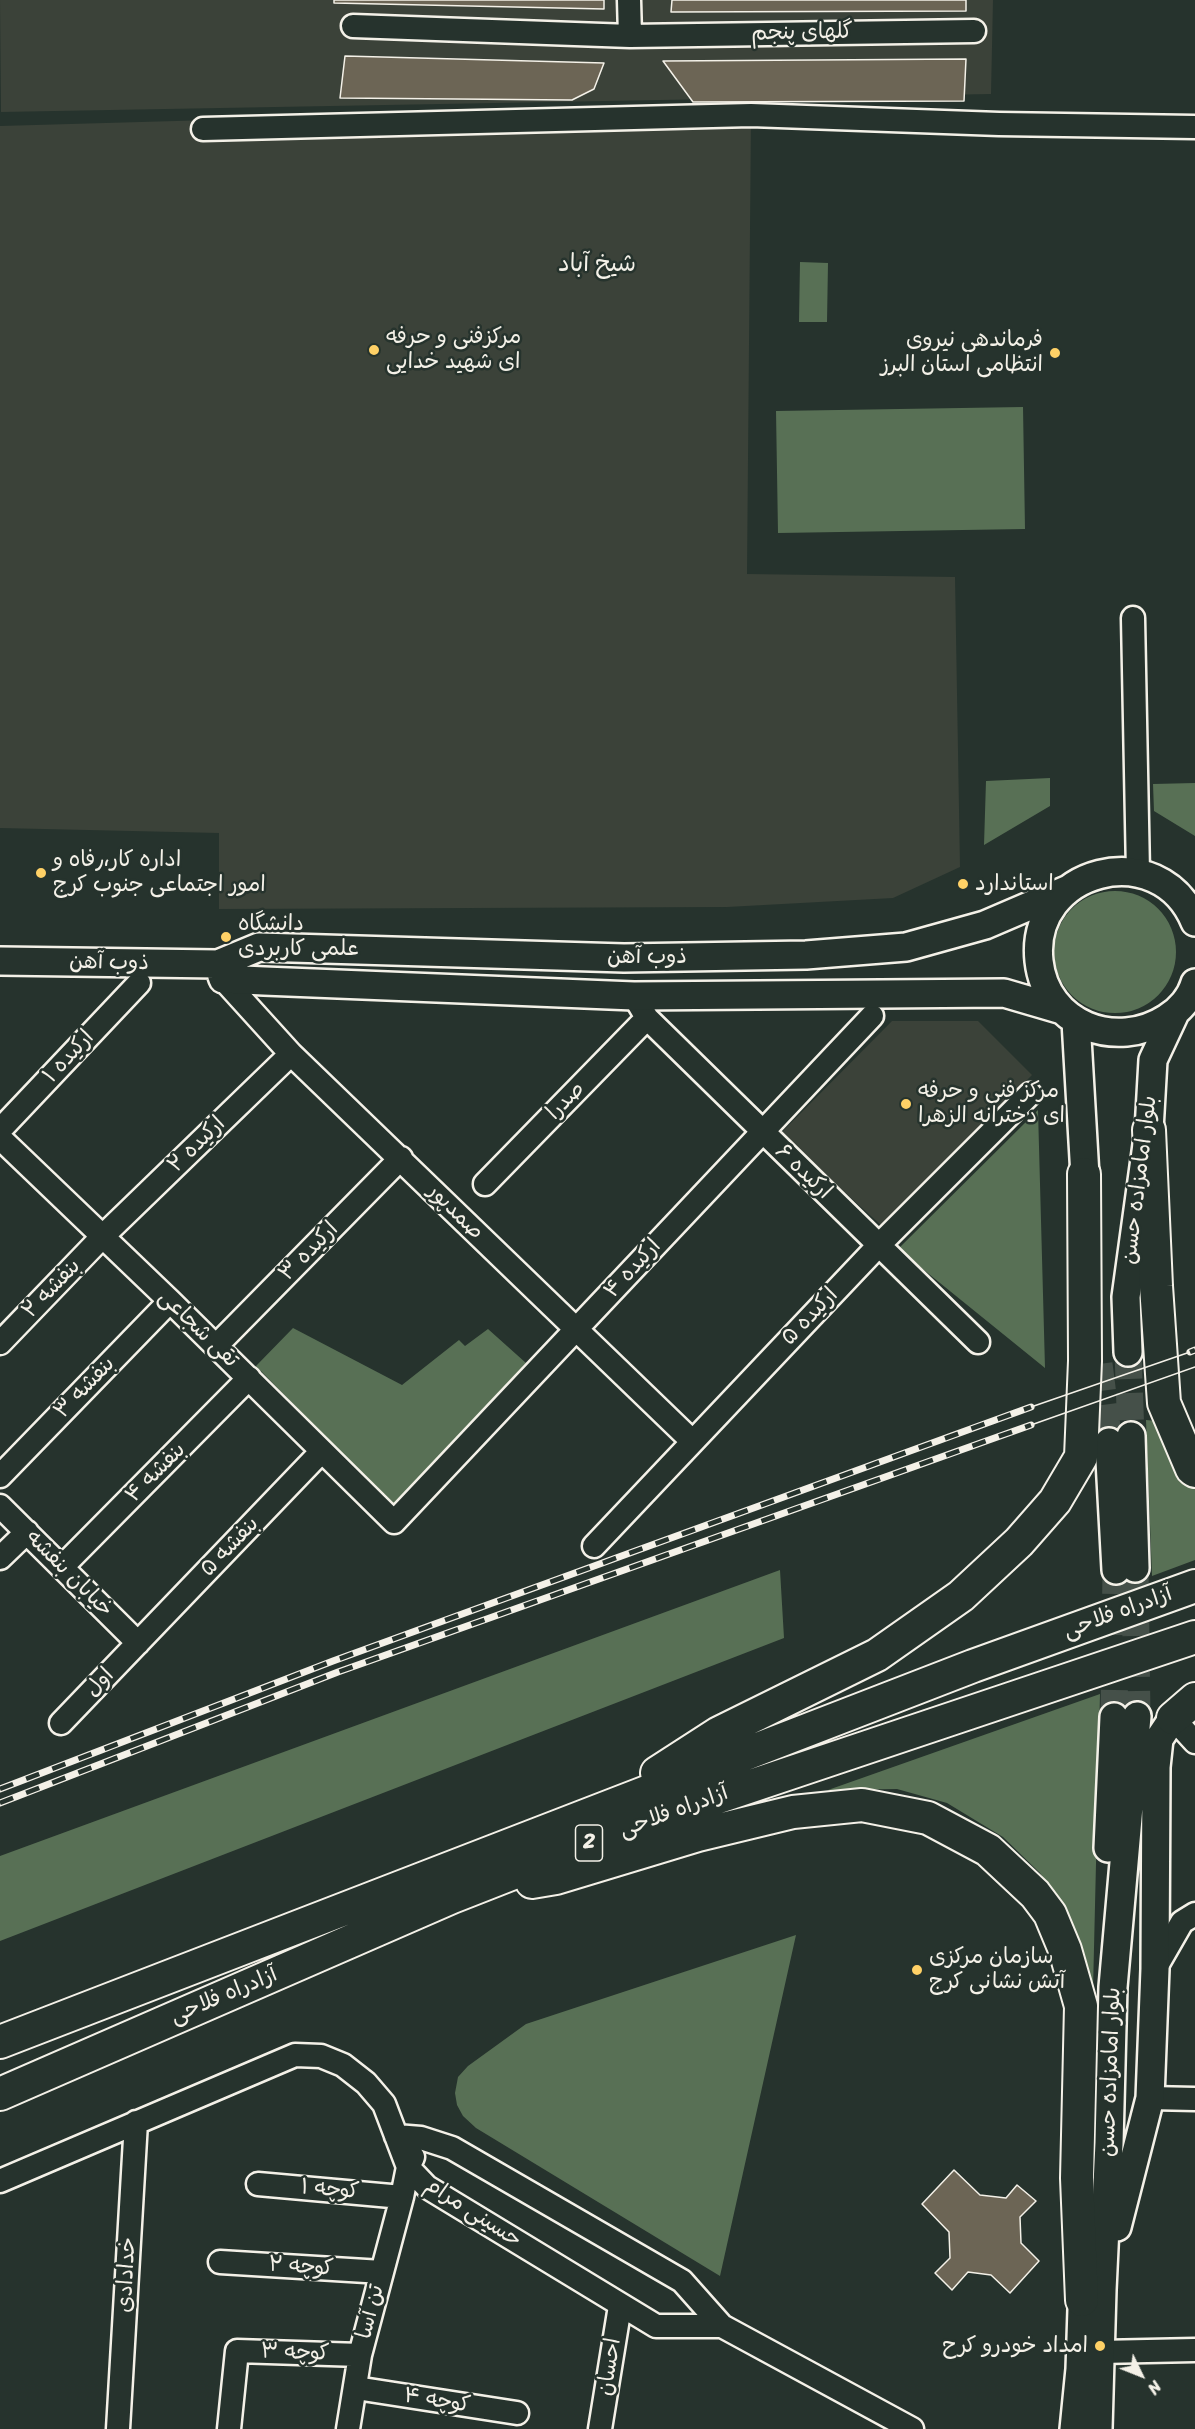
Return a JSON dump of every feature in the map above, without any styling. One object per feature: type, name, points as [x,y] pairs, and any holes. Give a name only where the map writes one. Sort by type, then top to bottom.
[{"type":"highway","points":[[1149,1130],[1164,1403],[1192,1469],[1195,1471]]},
{"type":"highway","points":[[606,1807],[719,1733],[877,1654],[961,1596],[1019,1542],[1055,1501],[1081,1457],[1085,1361],[1084,1174]]},
{"type":"highway","name":"آزادراه فلاحی","points":[[0,2042],[973,1666],[1195,1586]]},
{"type":"highway","name":"آزادراه فلاحی","points":[[0,2094],[452,1897],[638,1824],[1195,1637]]},
{"type":"highway","points":[[452,1897],[556,1878],[698,1835],[793,1812],[862,1805],[928,1818],[988,1850],[1035,1894],[1050,1914],[1065,1950],[1082,2006],[1077,2178],[1082,2300]]},
{"type":"main road","points":[[1069,1015],[1046,988],[1039,961],[1040,934],[1051,909],[1069,889],[1092,875],[1119,870],[1146,874],[1182,890],[1195,922]]},
{"type":"main road","name":"ذوب آهن","points":[[221,971],[259,947],[624,958],[806,955],[906,946],[985,925],[1069,889]]},
{"type":"main road","points":[[624,958],[641,1007]]},
{"type":"main road","name":"ذوب آهن","points":[[0,961],[221,971],[641,1007],[1004,993],[1069,1015],[1100,1032],[1127,1034],[1153,1027],[1175,1013]]},
{"type":"main road","points":[[1175,1013],[1194,987]]},
{"type":"main road","name":"بلوار امامزاده حسن","points":[[1128,1352],[1126,1297],[1149,1130],[1153,1060],[1175,1013]]},
{"type":"main road","name":"بلوار امامزاده حسن","points":[[1069,1015],[1094,1265],[1099,1364]]},
{"type":"main road","points":[[1120,1439],[1126,1569]]},
{"type":"main road","points":[[1104,2269],[1118,2224],[1150,2098],[1155,1969],[1156,1767],[1159,1739],[1184,1708]]},
{"type":"main road","name":"بلوار امامزاده حسن","points":[[1074,2429],[1126,1717],[1113,1987],[1098,2429]]},
{"type":"street","points":[[629,0],[630,36]]},
{"type":"street","name":"گلهای پنجم","points":[[354,26],[630,36],[974,31]]},
{"type":"street","points":[[203,129],[751,115],[1195,127]]},
{"type":"street","points":[[1133,618],[1138,873]]},
{"type":"street","name":"صمدپور","points":[[221,971],[291,1054],[692,1441]]},
{"type":"street","name":"ارکیده ۱","points":[[0,1130],[138,983]]},
{"type":"street","name":"ارکیده ۶","points":[[641,1007],[762,1132],[978,1342]]},
{"type":"street","name":"صدرا","points":[[485,1184],[641,1007]]},
{"type":"street","name":"ارکیده ۴","points":[[394,1522],[872,1016]]},
{"type":"street","name":"ارکیده ۲","points":[[103,1236],[291,1054]]},
{"type":"street","name":"ارکیده ۵","points":[[594,1546],[879,1245],[1030,1094]]},
{"type":"street","name":"تقی شجاعی","points":[[0,1138],[170,1301],[394,1522]]},
{"type":"street","name":"ارکیده ۳","points":[[216,1346],[401,1158]]},
{"type":"street","name":"بنفشه ۲","points":[[0,1343],[103,1236]]},
{"type":"street","name":"بنفشه ۳","points":[[0,1476],[170,1301]]},
{"type":"street","name":"بنفشه ۴","points":[[62,1567],[249,1378]]},
{"type":"street","name":"بنفشه ۵","points":[[138,1643],[322,1451]]},
{"type":"street","name":"خیابان بنفشه","points":[[0,1506],[138,1643]]},
{"type":"street","points":[[0,1558],[27,1532]]},
{"type":"street","name":"اول","points":[[61,1723],[138,1643]]},
{"type":"street","points":[[1184,1708],[1195,1742]]},
{"type":"street","points":[[1155,1969],[1182,1922],[1195,1914]]},
{"type":"street","points":[[0,2181],[295,2055],[321,2056],[344,2065],[366,2083],[384,2104],[396,2136]]},
{"type":"street","points":[[1150,2098],[1195,2099]]},
{"type":"street","name":"خدادادی","points":[[118,2429],[136,2122]]},
{"type":"street","name":"حسینی مرام","points":[[722,2326],[656,2326],[620,2306],[427,2187],[408,2167],[396,2136],[421,2138],[452,2148],[682,2281],[722,2326],[912,2429]]},
{"type":"street","name":"تن آسا","points":[[348,2429],[360,2355],[408,2167],[421,2138]]},
{"type":"street","name":"کوچه ۱","points":[[258,2184],[402,2197]]},
{"type":"street","name":"کوچه ۲","points":[[220,2262],[382,2272]]},
{"type":"street","name":"احسان","points":[[600,2429],[620,2306]]},
{"type":"street","points":[[1100,2352],[1195,2350]]},
{"type":"street","name":"کوچه ۳","points":[[229,2429],[237,2351],[360,2355]]},
{"type":"street","name":"کوچه ۴","points":[[356,2388],[517,2413]]},
{"type":"shaded area","points":[[0,0],[993,0],[991,94],[1,112]]},
{"type":"shaded area","name":"مرکزفنی و حرفه ای شهید خدایی","points":[[751,115],[747,574],[955,577],[960,867],[893,898],[727,907],[219,909],[219,833],[0,828],[0,126],[246,119]]},
{"type":"shaded area","name":"مرکز فنی و حرفه ای دخترانه الزهرا","points":[[892,1021],[978,1021],[1032,1075],[882,1226],[780,1134]]},
{"type":"green space","points":[[800,262],[828,263],[827,322],[799,322]]},
{"type":"green space","points":[[1023,407],[1025,529],[778,533],[776,411]]},
{"type":"green space","points":[[1050,778],[1050,806],[984,845],[986,781]]},
{"type":"green space","points":[[1195,783],[1195,836],[1154,811],[1153,784]]},
{"type":"green space","points":[[1115,891],[1138,896],[1158,909],[1171,929],[1176,952],[1171,975],[1158,995],[1138,1008],[1115,1013],[1092,1008],[1072,995],[1059,975],[1054,952],[1059,929],[1072,909],[1092,896]]},
{"type":"green space","points":[[1038,1110],[1045,1368],[898,1249]]},
{"type":"green space","points":[[293,1328],[402,1385],[459,1340],[465,1346],[488,1329],[526,1363],[393,1506],[256,1366]]},
{"type":"green space","points":[[1146,1420],[1157,1421],[1195,1485],[1195,1560],[1152,1576]]},
{"type":"green space","points":[[780,1570],[784,1638],[0,1941],[0,1856]]},
{"type":"green space","points":[[1100,1694],[1093,1990],[1072,1923],[1040,1873],[1003,1837],[947,1803],[897,1789],[828,1790]]},
{"type":"green space","points":[[796,1935],[720,2276],[476,2128],[463,2116],[457,2105],[455,2093],[458,2077],[468,2066],[526,2024]]},
{"type":"building","points":[[334,0],[604,0],[604,9],[334,3]]},
{"type":"building","points":[[672,0],[966,0],[966,11],[671,12]]},
{"type":"building","points":[[345,56],[604,63],[594,89],[572,100],[340,98]]},
{"type":"building","points":[[966,59],[964,101],[693,102],[663,61]]},
{"type":"building","points":[[954,2170],[980,2195],[1006,2198],[1017,2185],[1036,2201],[1020,2217],[1021,2243],[1039,2261],[1010,2293],[991,2275],[968,2272],[952,2290],[935,2273],[950,2258],[949,2232],[922,2204]]},
{"type":"tunnel","points":[[1128,1352],[1131,1436]]},
{"type":"tunnel","points":[[1099,1364],[1109,1442]]},
{"type":"tunnel","points":[[1135,1568],[1137,1716]]},
{"type":"tunnel","points":[[1114,1717],[1116,1570]]},
{"type":"tram line","points":[[1031,1407],[1190,1352]]},
{"type":"tram line","points":[[1031,1425],[1195,1367]]},
{"type":"railway","points":[[1190,1352],[1195,1350]]},
{"type":"railway","points":[[0,1789],[333,1661],[1031,1407]]},
{"type":"railway","points":[[0,1803],[338,1672],[1031,1425]]},
{"type":"place","name":"مرکزفنی و حرفه ای شهید خدایی","points":[[374,350]]},
{"type":"place","name":"فرماندهی نیروی انتظامی استان البرز","points":[[1055,353]]},
{"type":"place","name":"اداره کار،رفاه و امور اجتماعی جنوب کرج","points":[[41,873]]},
{"type":"place","name":"استاندارد","points":[[963,884]]},
{"type":"place","name":"دانشگاه علمی کاربردی","points":[[226,937]]},
{"type":"place","name":"مرکز فنی و حرفه ای دخترانه الزهرا","points":[[906,1104]]},
{"type":"place","name":"سازمان مرکزی آتش نشانی کرج","points":[[917,1970]]},
{"type":"place","name":"امداد خودرو کرح","points":[[1100,2346]]},
{"type":"district","name":"شیخ آباد","points":[[597,265]]}]
